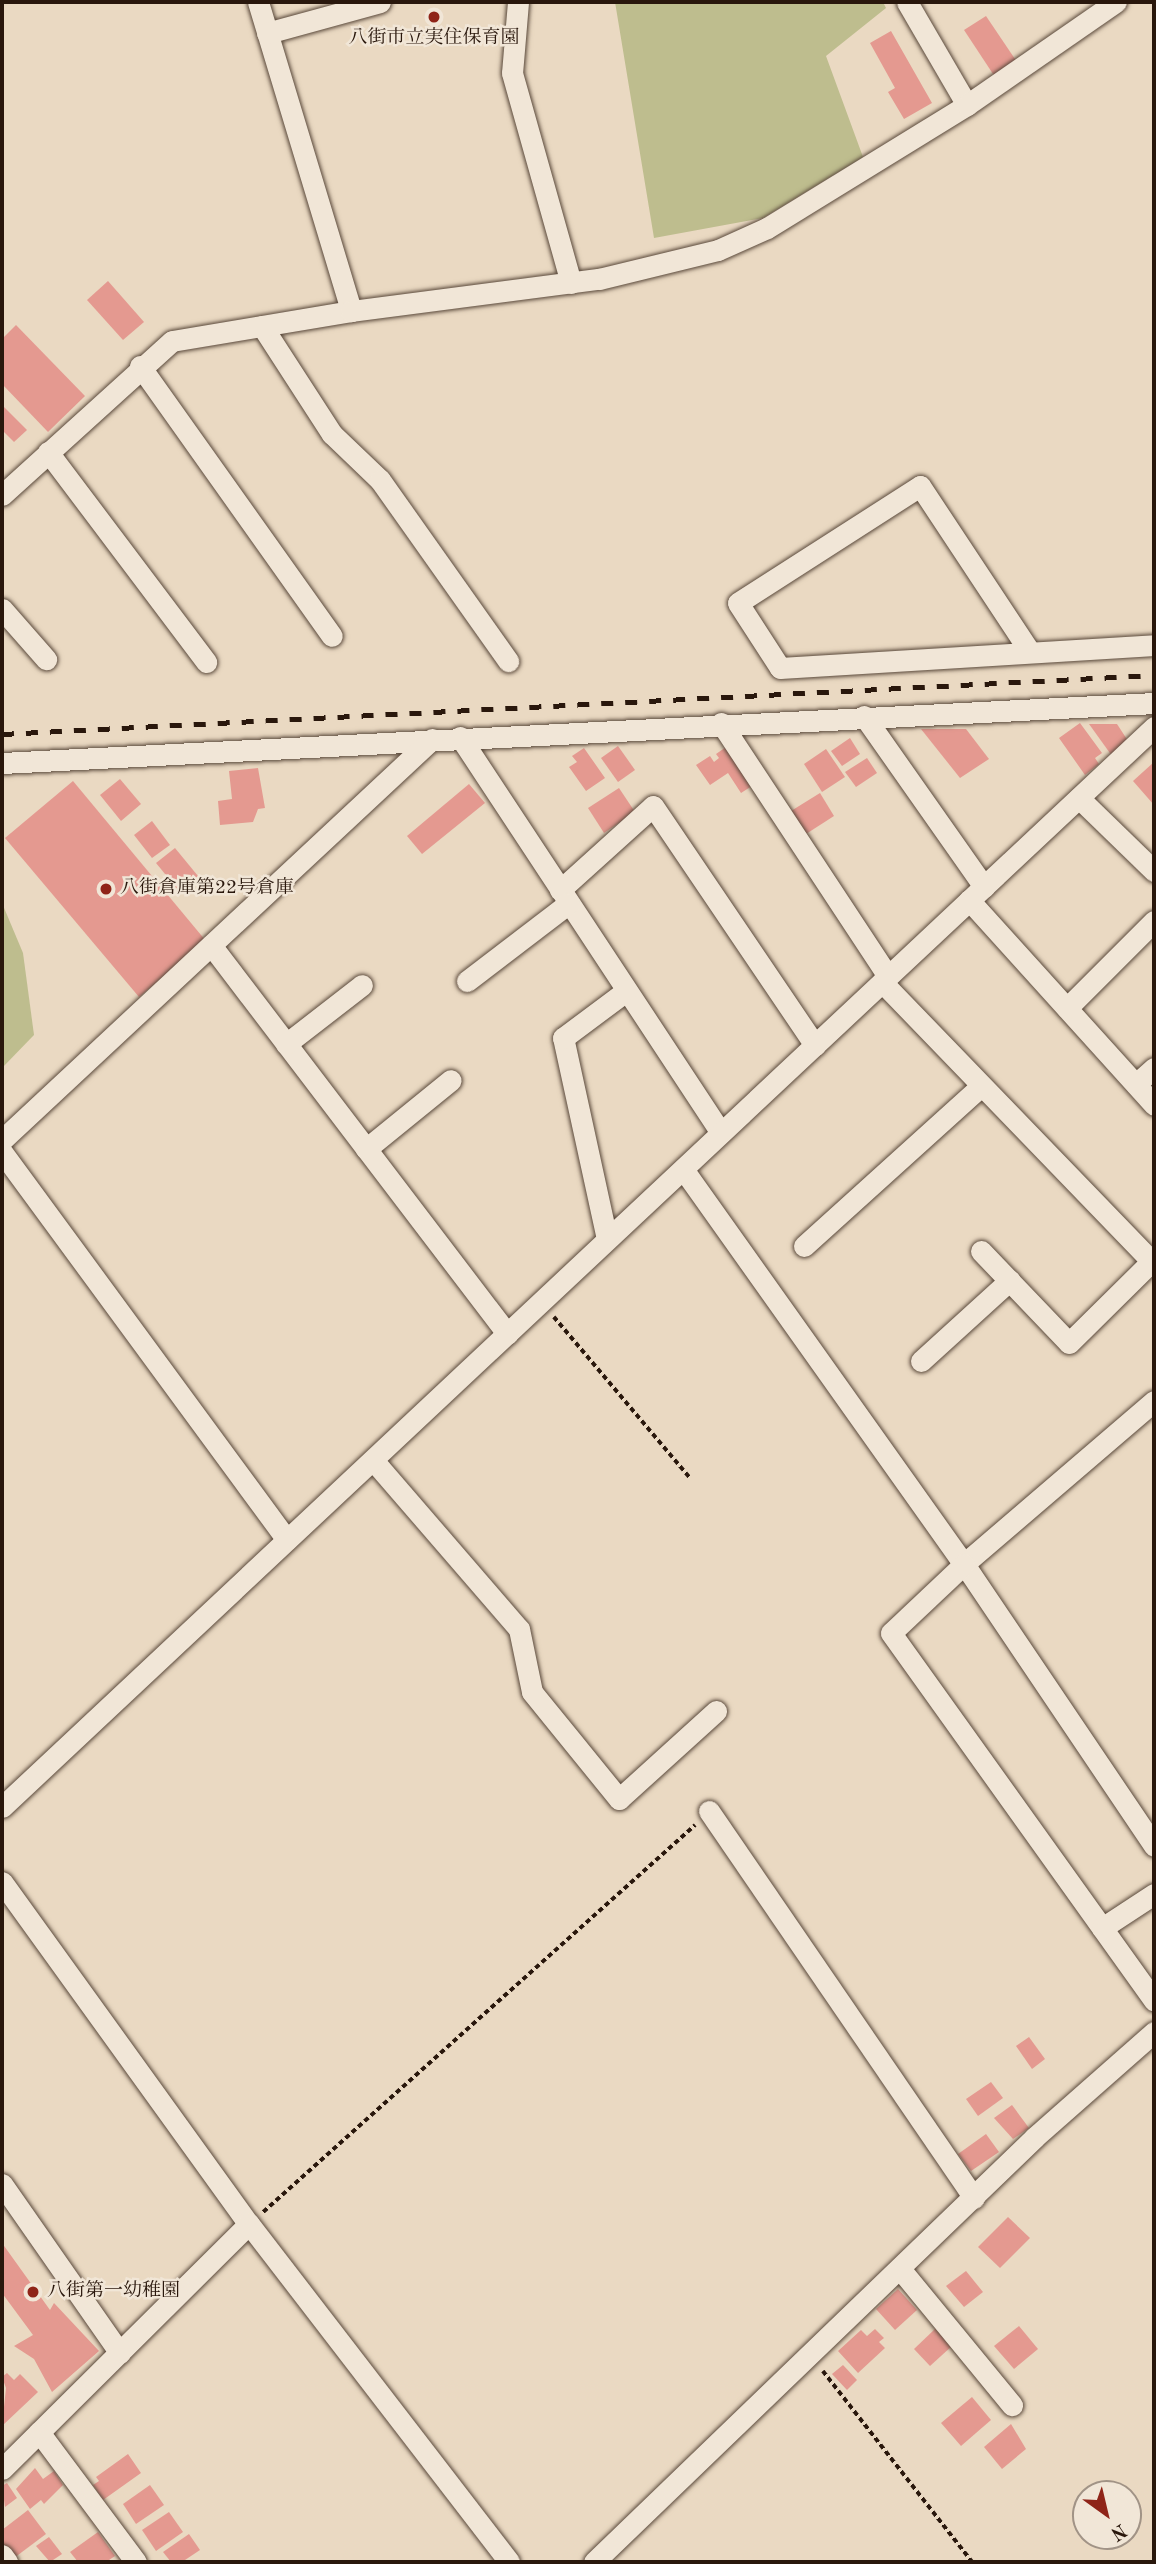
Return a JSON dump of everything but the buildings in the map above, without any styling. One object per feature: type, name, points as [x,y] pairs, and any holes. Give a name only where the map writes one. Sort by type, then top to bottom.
[{"type":"street","points":[[258,2],[351,311]]},
{"type":"street","points":[[267,33],[380,2]]},
{"type":"street","points":[[518,2],[512,74],[571,283]]},
{"type":"street","points":[[906,2],[967,104]]},
{"type":"street","points":[[2,495],[140,366],[172,341],[351,311],[571,283],[718,250],[767,228],[967,104],[1115,2]]},
{"type":"street","points":[[262,326],[332,433],[380,480],[508,661]]},
{"type":"street","points":[[140,366],[332,636]]},
{"type":"street","points":[[48,452],[206,662]]},
{"type":"street","points":[[1030,652],[920,486],[738,603],[780,667],[1154,645]]},
{"type":"street","points":[[2,609],[47,659]]},
{"type":"street","points":[[2,763],[721,723],[1154,703]]},
{"type":"street","points":[[864,716],[976,893],[1067,1008],[1154,1105]]},
{"type":"street","points":[[721,723],[885,979],[981,1086],[1153,1263],[1069,1343],[981,1251]]},
{"type":"street","points":[[2,1808],[1154,727]]},
{"type":"street","points":[[460,737],[721,1133]]},
{"type":"street","points":[[2,1140],[432,739]]},
{"type":"street","points":[[1079,798],[1154,871]]},
{"type":"street","points":[[467,981],[565,897],[653,806],[815,1045]]},
{"type":"street","points":[[1067,1008],[1154,921]]},
{"type":"street","points":[[211,945],[507,1334]]},
{"type":"street","points":[[286,1044],[362,985]]},
{"type":"street","points":[[607,1239],[563,1038],[626,990]]},
{"type":"street","points":[[1136,1084],[1154,1068]]},
{"type":"street","points":[[366,1149],[452,1080]]},
{"type":"street","points":[[804,1246],[981,1086]]},
{"type":"street","points":[[2,1152],[287,1540]]},
{"type":"street","points":[[683,1169],[964,1564],[1154,1846]]},
{"type":"street","points":[[921,1361],[1010,1280]]},
{"type":"street","points":[[1154,1401],[964,1564],[891,1633],[1154,2000]]},
{"type":"street","points":[[373,1460],[519,1629],[532,1692],[619,1799],[716,1711]]},
{"type":"street","points":[[709,1811],[974,2198]]},
{"type":"street","points":[[2,1882],[249,2224],[509,2562]]},
{"type":"street","points":[[1102,1928],[1154,1894]]},
{"type":"street","points":[[594,2562],[809,2353],[1154,2032]]},
{"type":"street","points":[[2,2184],[120,2353]]},
{"type":"street","points":[[2,2469],[249,2224]]},
{"type":"street","points":[[901,2270],[1012,2405]]},
{"type":"street","points":[[39,2432],[136,2562]]},
{"type":"street","points":[[2,2555],[7,2562]]},
{"type":"path","points":[[541,1302],[690,1478]]},
{"type":"path","points":[[249,2224],[709,1811]]},
{"type":"path","points":[[809,2353],[972,2562]]},
{"type":"shaded area","points":[[615,2],[883,2],[886,8],[826,56],[863,157],[763,218],[654,238]]},
{"type":"shaded area","points":[[2,903],[23,953],[34,1035],[2,1068]]},
{"type":"railway","points":[[2,734],[1154,675]]},
{"type":"place","name":"八街市立実住保育園","points":[[434,17]]},
{"type":"place","name":"八街倉庫第22号倉庫","points":[[106,889]]},
{"type":"place","name":"八街第一幼稚園","points":[[33,2292]]}]
